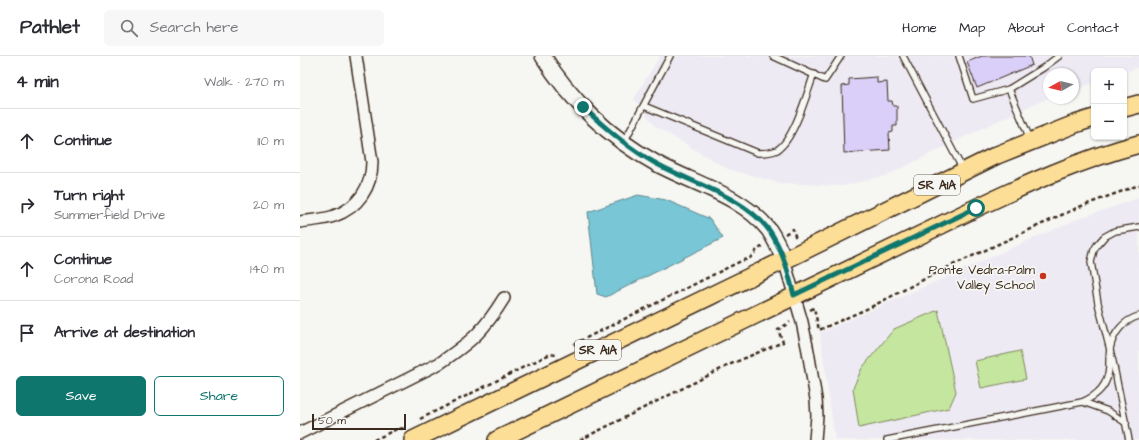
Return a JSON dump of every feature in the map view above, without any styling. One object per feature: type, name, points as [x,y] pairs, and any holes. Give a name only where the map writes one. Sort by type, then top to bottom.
[{"type":"main road","points":[[1127,107],[1139,104]]},
{"type":"main road","name":"SR A1A","points":[[413,440],[997,156],[1030,141],[1091,119]]},
{"type":"main road","name":"SR A1A","points":[[496,440],[969,211],[1046,176],[1086,160],[1139,144]]},
{"type":"street","points":[[300,222],[333,216],[346,211],[363,195],[369,183],[372,162],[356,56]]},
{"type":"street","points":[[543,56],[563,84],[583,107],[624,142],[654,162],[727,197],[746,209],[768,230],[779,248],[784,260],[800,315],[816,399],[817,416],[815,440]]},
{"type":"street","points":[[300,433],[440,363],[460,350],[478,334],[504,298]]},
{"type":"lane","points":[[624,142],[670,56]]},
{"type":"lane","points":[[774,56],[825,80],[841,56]]},
{"type":"lane","points":[[903,56],[964,172]]},
{"type":"lane","points":[[959,56],[973,99],[1009,89],[1043,68],[1059,56]]},
{"type":"lane","points":[[644,106],[758,153],[768,153],[777,150],[785,143],[796,121],[814,74]]},
{"type":"lane","points":[[1009,89],[1030,141]]},
{"type":"lane","points":[[1129,440],[1110,349],[1098,303],[1091,262],[1094,250],[1104,236],[1114,231],[1139,227]]},
{"type":"lane","points":[[887,440],[1083,402],[1096,395],[1106,381],[1109,370],[1110,349],[1119,328],[1126,322],[1139,316]]},
{"type":"lane","points":[[1083,402],[1108,410],[1126,424]]},
{"type":"path","points":[[580,440],[731,364],[783,342],[778,330],[800,315],[814,308],[819,330],[871,307],[942,270],[1072,210],[1139,185]]},
{"type":"shaded area","points":[[660,56],[1139,56],[1139,67],[1127,71],[1127,68],[1091,68],[1091,84],[1079,88],[1079,68],[1043,68],[1043,100],[972,133],[888,175],[843,186],[780,183],[728,169],[655,126],[634,99]]},
{"type":"shaded area","name":"Ponte Vedra-Palm Valley School","points":[[1139,198],[1139,440],[835,440],[820,333],[1075,220]]},
{"type":"green space","points":[[938,310],[956,392],[949,408],[859,428],[853,388],[862,368],[894,329]]},
{"type":"green space","points":[[1020,351],[1026,379],[981,388],[975,361]]},
{"type":"water","points":[[638,195],[666,200],[710,219],[723,238],[606,297],[597,294],[588,212]]},
{"type":"building","points":[[982,56],[1029,56],[1032,65],[977,88],[967,62]]},
{"type":"building","points":[[877,77],[877,83],[887,82],[888,101],[892,101],[893,106],[897,106],[897,126],[893,126],[893,132],[889,133],[890,150],[844,153],[842,86],[849,85],[849,79]]},
{"type":"place","name":"Ponte Vedra-Palm Valley School","points":[[1043,276]]},
{"type":"route","points":[[583,107],[606,128],[638,152],[679,175],[727,197],[746,209],[768,230],[779,248],[794,295],[976,208]]}]
